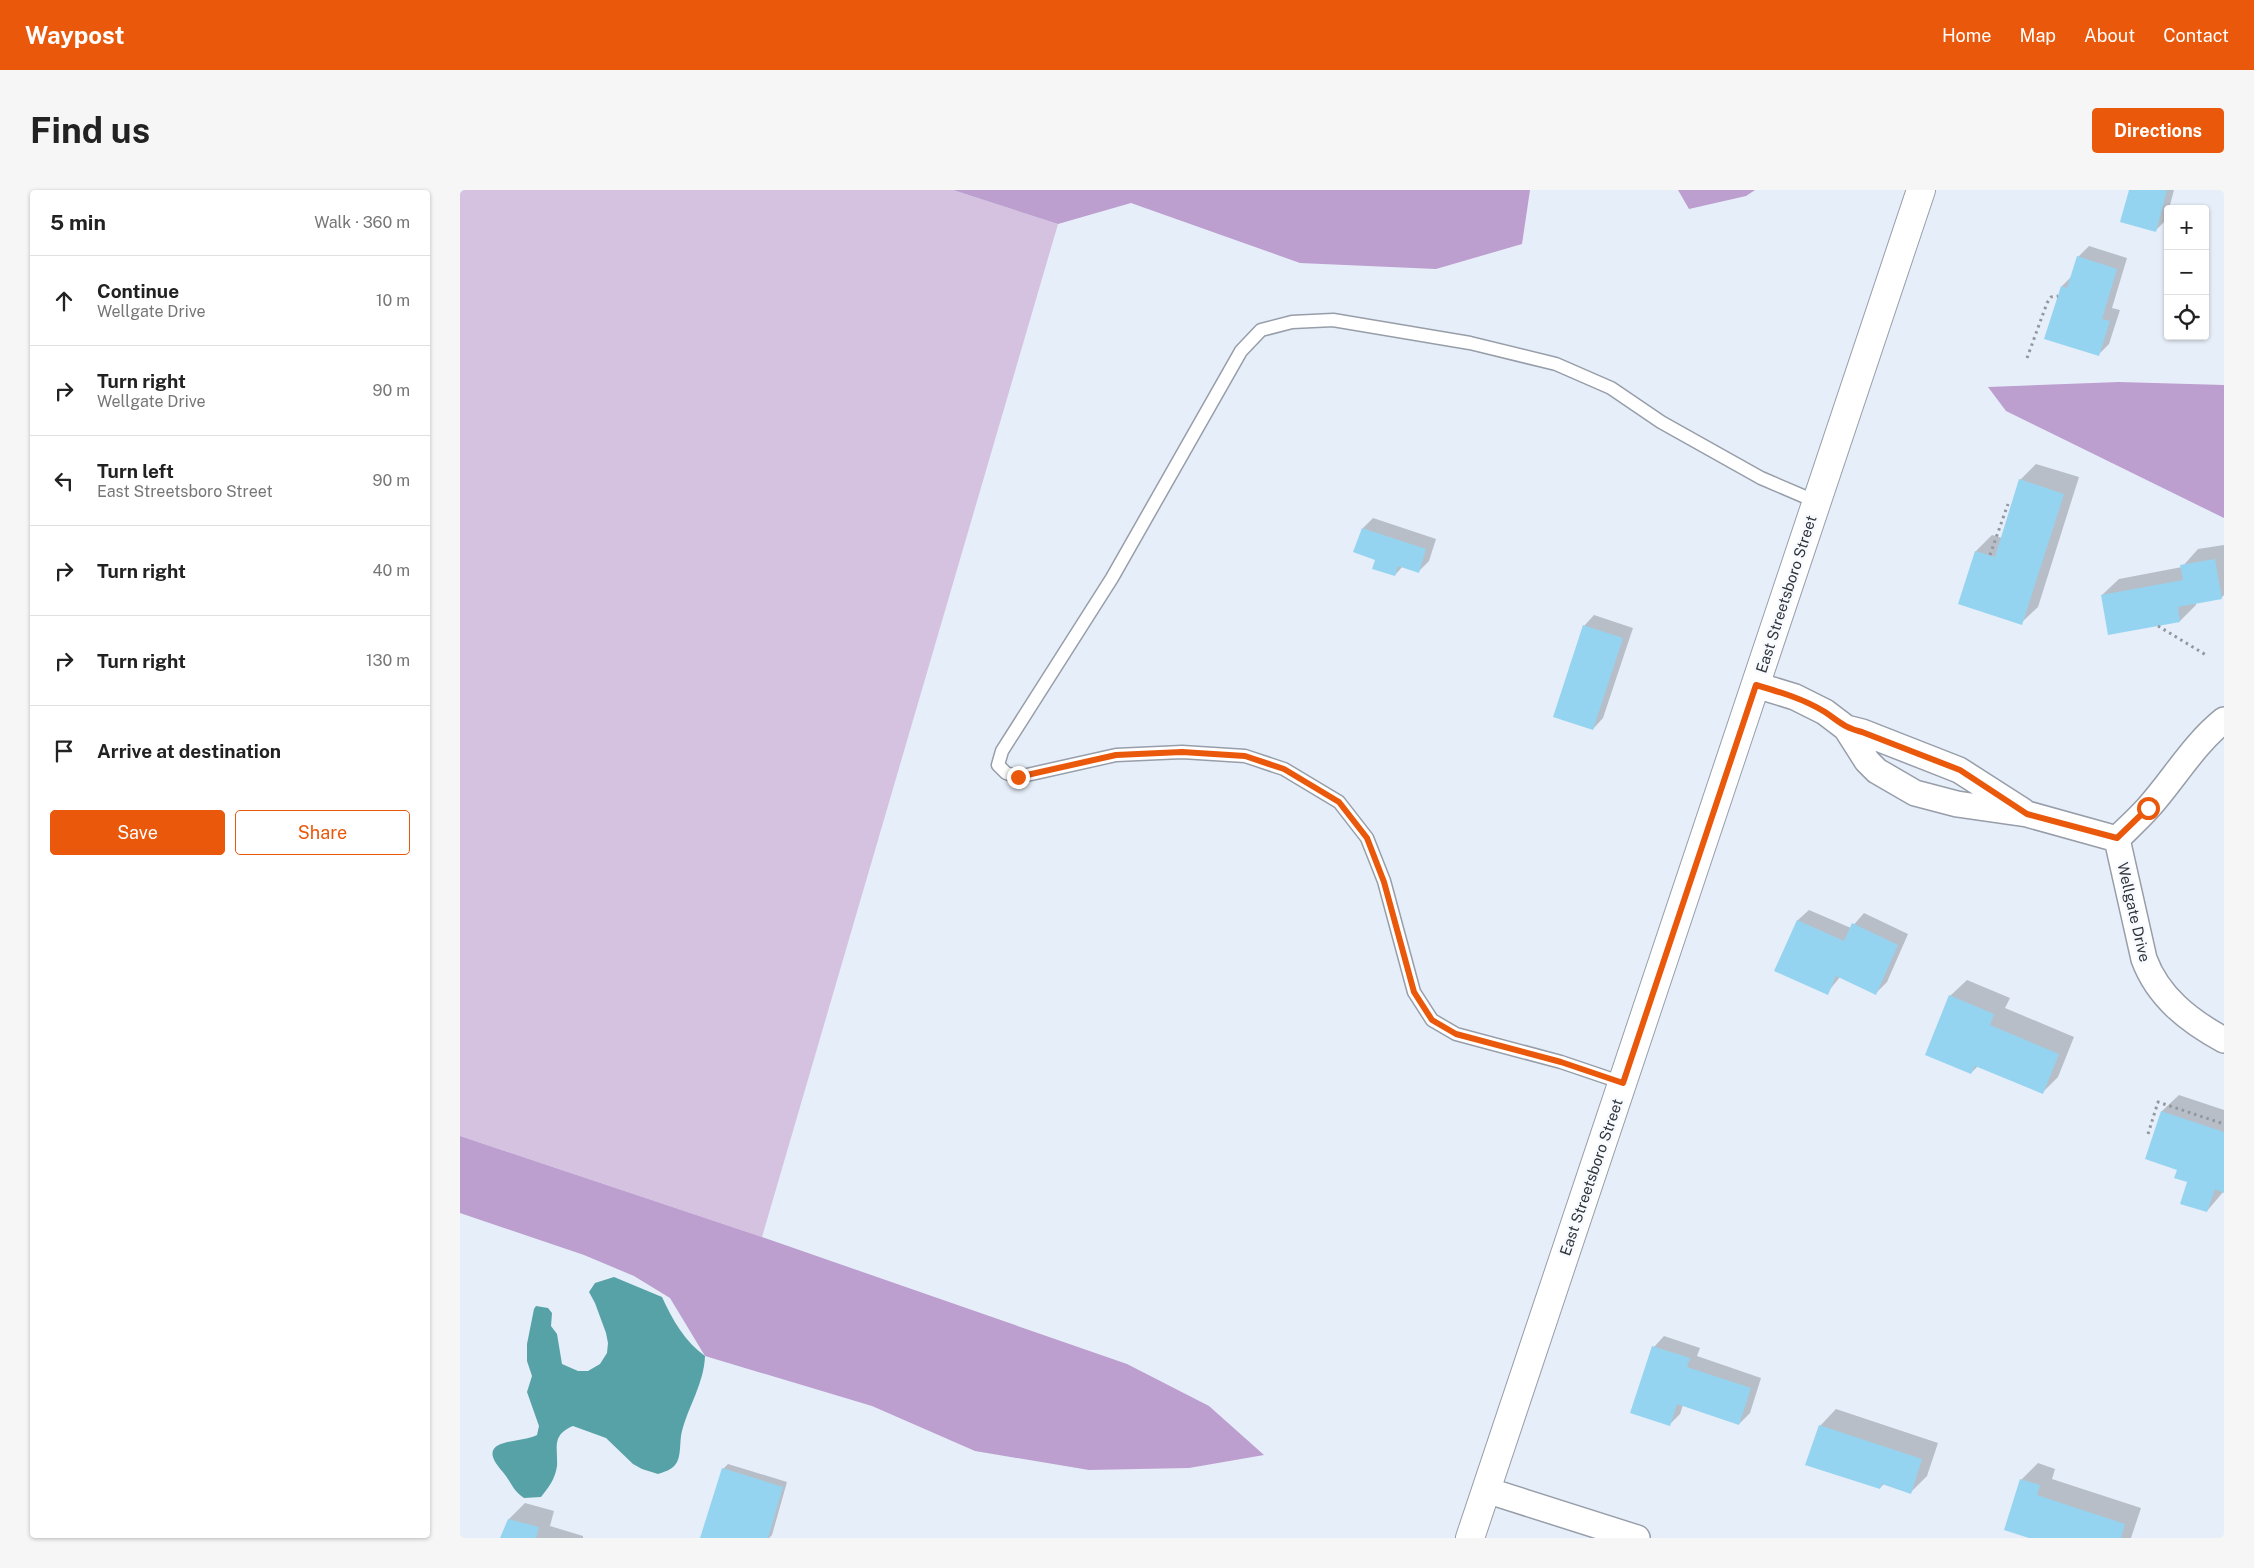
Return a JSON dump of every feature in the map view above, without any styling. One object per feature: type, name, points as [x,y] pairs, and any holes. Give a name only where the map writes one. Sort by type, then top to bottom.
[{"type":"main road","name":"East Streetsboro Street","points":[[1470,1538],[1921,190]]},
{"type":"street","points":[[1756,685],[1795,697],[1825,712],[1846,728],[1867,761],[1877,771],[1914,793],[1957,804],[2027,814],[2117,838],[2148,808],[2195,749],[2224,720]]},
{"type":"street","points":[[1846,728],[1862,732],[1960,770],[2027,814]]},
{"type":"street","name":"Wellgate Drive","points":[[2117,838],[2144,959],[2150,974],[2160,991],[2182,1013],[2224,1040]]},
{"type":"street","points":[[1486,1490],[1637,1538]]},
{"type":"lane","points":[[1623,1083],[1561,1062],[1456,1034],[1432,1020],[1414,992],[1384,882],[1367,838],[1339,802],[1284,769],[1245,756],[1182,752],[1116,755],[1018,777],[1006,773],[998,765],[1002,751],[1112,578],[1241,351],[1261,330],[1292,322],[1333,320],[1470,344],[1556,364],[1611,388],[1661,422],[1761,478],[1817,502]]},
{"type":"path","points":[[2028,358],[2047,303],[2051,296],[2058,296]]},
{"type":"path","points":[[1990,555],[2008,504]]},
{"type":"path","points":[[2158,626],[2206,655]]},
{"type":"path","points":[[2148,1134],[2158,1102],[2224,1124]]},
{"type":"shaded area","points":[[460,190],[953,190],[1058,224],[762,1237],[460,1136]]},
{"type":"shaded area","points":[[953,190],[1530,190],[1522,244],[1436,269],[1300,263],[1131,203],[1058,224]]},
{"type":"shaded area","points":[[1678,190],[1755,190],[1746,196],[1689,209]]},
{"type":"shaded area","points":[[2119,382],[2224,385],[2224,518],[2006,411],[1988,387]]},
{"type":"shaded area","points":[[460,1136],[762,1237],[1127,1364],[1209,1406],[1264,1455],[1189,1468],[1089,1470],[975,1451],[872,1406],[705,1356],[670,1298],[634,1276],[584,1255],[460,1213]]},
{"type":"water","points":[[614,1277],[662,1297],[680,1330],[691,1344],[705,1356],[699,1385],[682,1431],[680,1453],[677,1462],[672,1468],[658,1474],[642,1469],[633,1464],[606,1438],[573,1426],[561,1434],[557,1443],[557,1466],[549,1486],[541,1497],[524,1498],[514,1489],[494,1460],[493,1452],[496,1447],[502,1444],[537,1435],[539,1426],[527,1392],[532,1376],[527,1361],[527,1344],[534,1309],[536,1306],[548,1308],[552,1313],[551,1326],[557,1334],[562,1364],[578,1371],[588,1371],[600,1364],[607,1353],[608,1343],[595,1303],[589,1292],[595,1283]]},
{"type":"building","points":[[2129,190],[2167,190],[2156,232],[2120,222]]},
{"type":"building","points":[[2077,256],[2117,269],[2102,319],[2110,321],[2099,356],[2044,339],[2061,286],[2067,288]]},
{"type":"building","points":[[2019,479],[2064,494],[2022,625],[1958,604],[1975,551],[1995,557]]},
{"type":"building","points":[[1362,528],[1426,549],[1419,573],[1398,566],[1395,576],[1372,569],[1375,560],[1353,552]]},
{"type":"building","points":[[2215,559],[2222,599],[2178,607],[2180,622],[2108,635],[2101,595],[2183,580],[2180,565]]},
{"type":"building","points":[[1583,625],[1623,638],[1593,730],[1553,717]]},
{"type":"building","points":[[1797,920],[1844,941],[1852,923],[1898,945],[1876,995],[1836,976],[1828,995],[1774,971]]},
{"type":"building","points":[[1949,995],[1994,1014],[1990,1025],[2059,1054],[2043,1094],[1975,1066],[1971,1074],[1925,1055]]},
{"type":"building","points":[[2161,1111],[2224,1132],[2224,1193],[2215,1189],[2207,1212],[2180,1204],[2187,1182],[2174,1178],[2177,1170],[2145,1159]]},
{"type":"building","points":[[1652,1346],[1690,1358],[1687,1367],[1751,1388],[1739,1425],[1677,1404],[1670,1426],[1630,1413]]},
{"type":"building","points":[[1819,1425],[1922,1459],[1911,1494],[1882,1484],[1880,1489],[1805,1465]]},
{"type":"building","points":[[722,1468],[783,1487],[768,1538],[700,1538]]},
{"type":"building","points":[[2020,1479],[2040,1485],[2037,1495],[2125,1524],[2121,1538],[2029,1538],[2004,1530]]},
{"type":"building","points":[[508,1519],[539,1527],[536,1538],[500,1538]]},
{"type":"route","points":[[1018,777],[1116,755],[1182,752],[1245,756],[1284,769],[1339,802],[1367,838],[1384,882],[1414,992],[1432,1020],[1456,1034],[1561,1062],[1623,1083],[1756,685],[1795,697],[1825,712],[1846,728],[1862,732],[1960,770],[2027,814],[2064,826],[2117,838],[2148,808]]}]
